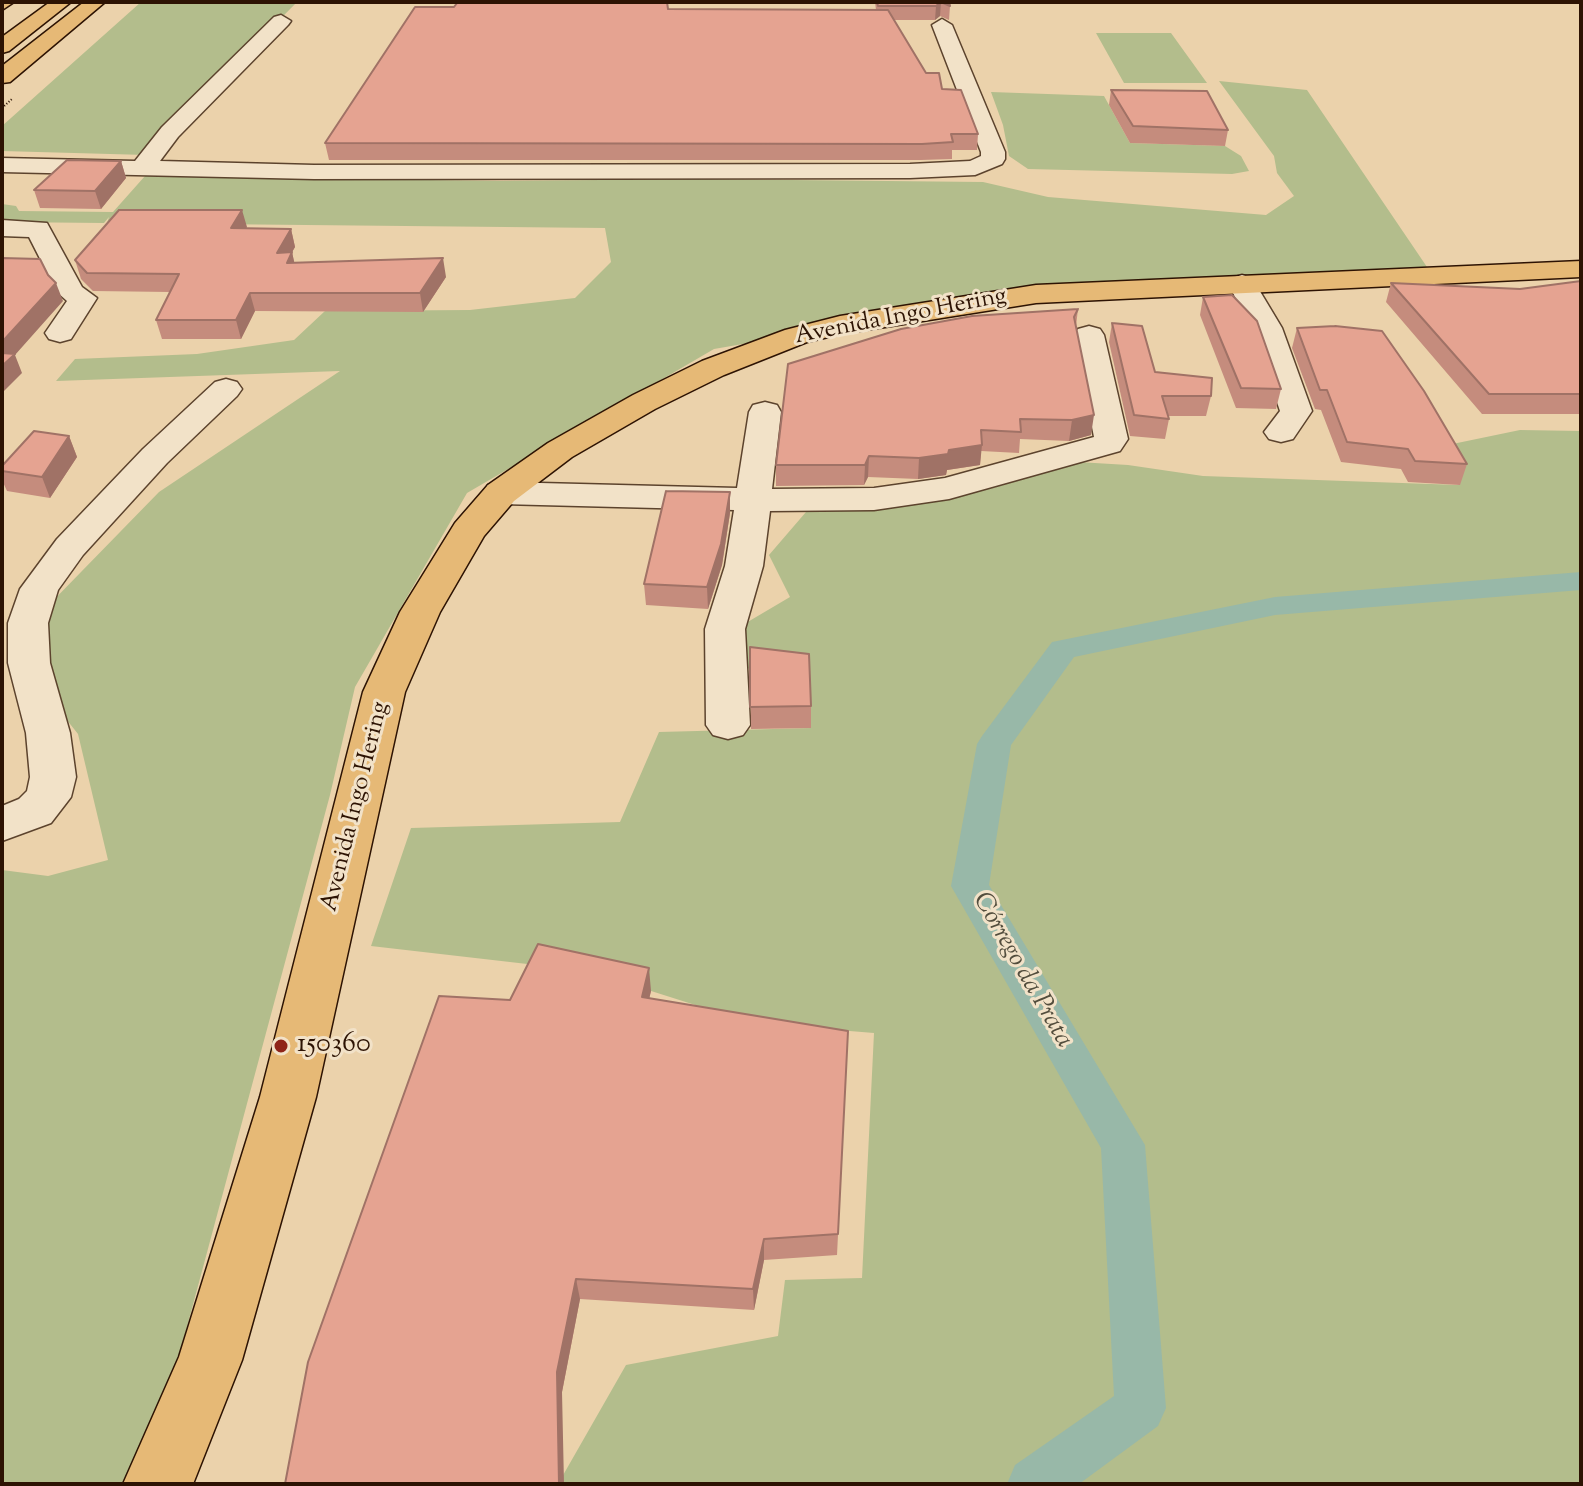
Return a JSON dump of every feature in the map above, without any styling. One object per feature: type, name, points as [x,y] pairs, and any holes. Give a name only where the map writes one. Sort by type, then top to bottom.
[{"type":"main road","points":[[2,25],[33,2]]},
{"type":"main road","points":[[2,47],[62,2]]},
{"type":"main road","points":[[2,77],[96,2]]},
{"type":"main road","name":"Avenida Ingo Hering","points":[[158,1484],[210,1360],[288,1097],[384,692],[420,612],[468,531],[501,493],[560,450],[644,402],[713,368],[796,336],[840,325],[1003,297],[1581,269]]},
{"type":"lane","points":[[142,168],[170,132],[281,21]]},
{"type":"lane","points":[[2,165],[455,172],[910,171],[975,168],[993,159],[993,152],[942,25]]},
{"type":"lane","points":[[2,228],[38,229],[71,292],[83,298],[60,333]]},
{"type":"lane","points":[[1242,284],[1267,328],[1296,411],[1296,416],[1281,432]]},
{"type":"lane","points":[[501,493],[752,500],[874,499],[949,488],[1063,454],[1102,447],[1111,439],[1089,335]]},
{"type":"lane","points":[[2,824],[35,811],[48,797],[53,777],[48,733],[29,663],[28,623],[39,589],[70,547],[155,456],[226,389]]},
{"type":"lane","points":[[728,725],[725,629],[744,566],[765,412]]},
{"type":"path","points":[[2,105],[10,100]]},
{"type":"green space","points":[[141,2],[297,2],[146,155],[2,151],[2,126]]},
{"type":"green space","points":[[1096,33],[1171,33],[1207,83],[1124,83]]},
{"type":"green space","points":[[1219,81],[1307,90],[1427,267],[1088,284],[714,349],[467,493],[355,687],[330,795],[163,1416],[122,1484],[2,1484],[2,870],[48,876],[108,860],[78,734],[39,685],[42,612],[159,492],[340,371],[56,381],[75,359],[197,354],[294,340],[325,311],[470,310],[575,298],[611,262],[605,228],[107,223],[109,217],[104,223],[2,222],[2,204],[16,206],[19,211],[113,212],[145,176],[501,181],[696,179],[983,182],[1048,197],[1266,215],[1294,196],[1277,173],[1274,156]]},
{"type":"green space","points":[[991,92],[1104,96],[1130,143],[1225,146],[1241,156],[1249,171],[1232,174],[1028,169],[1009,156],[1003,125]]},
{"type":"green space","points":[[1520,430],[1581,431],[1581,1484],[558,1484],[626,1365],[778,1336],[785,1280],[862,1278],[874,1033],[752,1023],[588,971],[371,946],[411,828],[620,822],[659,732],[811,728],[809,676],[736,667],[729,633],[790,597],[769,555],[806,512],[882,506],[993,488],[1078,462],[1128,465],[1203,476],[1459,485],[1438,447]]},
{"type":"building","points":[[667,2],[668,9],[888,10],[926,73],[939,73],[942,89],[961,90],[978,134],[951,134],[953,142],[922,144],[325,143],[415,7],[454,7],[457,3]]},
{"type":"building","points":[[877,2],[941,2],[936,6],[878,6]]},
{"type":"building","points":[[1111,90],[1207,91],[1228,130],[1133,126]]},
{"type":"building","points":[[67,160],[121,161],[95,191],[34,190]]},
{"type":"building","points":[[119,210],[242,210],[231,228],[291,229],[277,253],[292,252],[287,263],[443,258],[420,293],[250,293],[236,320],[156,320],[179,274],[87,273],[75,260]]},
{"type":"building","points":[[2,258],[40,259],[56,283],[2,342]]},
{"type":"building","points":[[1581,281],[1581,394],[1489,394],[1391,283],[1520,289]]},
{"type":"building","points":[[1232,295],[1257,321],[1281,389],[1241,388],[1203,297]]},
{"type":"building","points":[[1078,309],[1074,317],[1094,415],[1072,420],[1020,419],[1021,432],[981,430],[982,445],[949,450],[948,454],[919,458],[869,456],[865,465],[776,465],[788,364],[901,329],[972,316]]},
{"type":"building","points":[[1112,323],[1142,326],[1155,372],[1212,378],[1211,396],[1162,396],[1169,419],[1134,415]]},
{"type":"building","points":[[1335,326],[1382,331],[1424,391],[1467,464],[1415,461],[1408,449],[1347,442],[1327,390],[1320,390],[1297,328]]},
{"type":"building","points":[[2,353],[15,354],[2,366]]},
{"type":"building","points":[[34,431],[69,436],[42,477],[2,471],[2,466]]},
{"type":"building","points":[[666,491],[730,492],[721,544],[707,587],[644,584]]},
{"type":"building","points":[[750,647],[809,654],[811,706],[750,707]]},
{"type":"building","points":[[538,944],[649,968],[642,997],[848,1031],[838,1234],[764,1239],[753,1289],[576,1279],[557,1372],[559,1484],[285,1484],[308,1362],[439,996],[510,1000]]},
{"type":"waterway","name":"Córrego da Prata","points":[[1034,1484],[1140,1408],[1123,1145],[970,886],[994,744],[1063,649],[1275,606],[1581,581]]},
{"type":"place","name":"150360","points":[[281,1046]]}]
